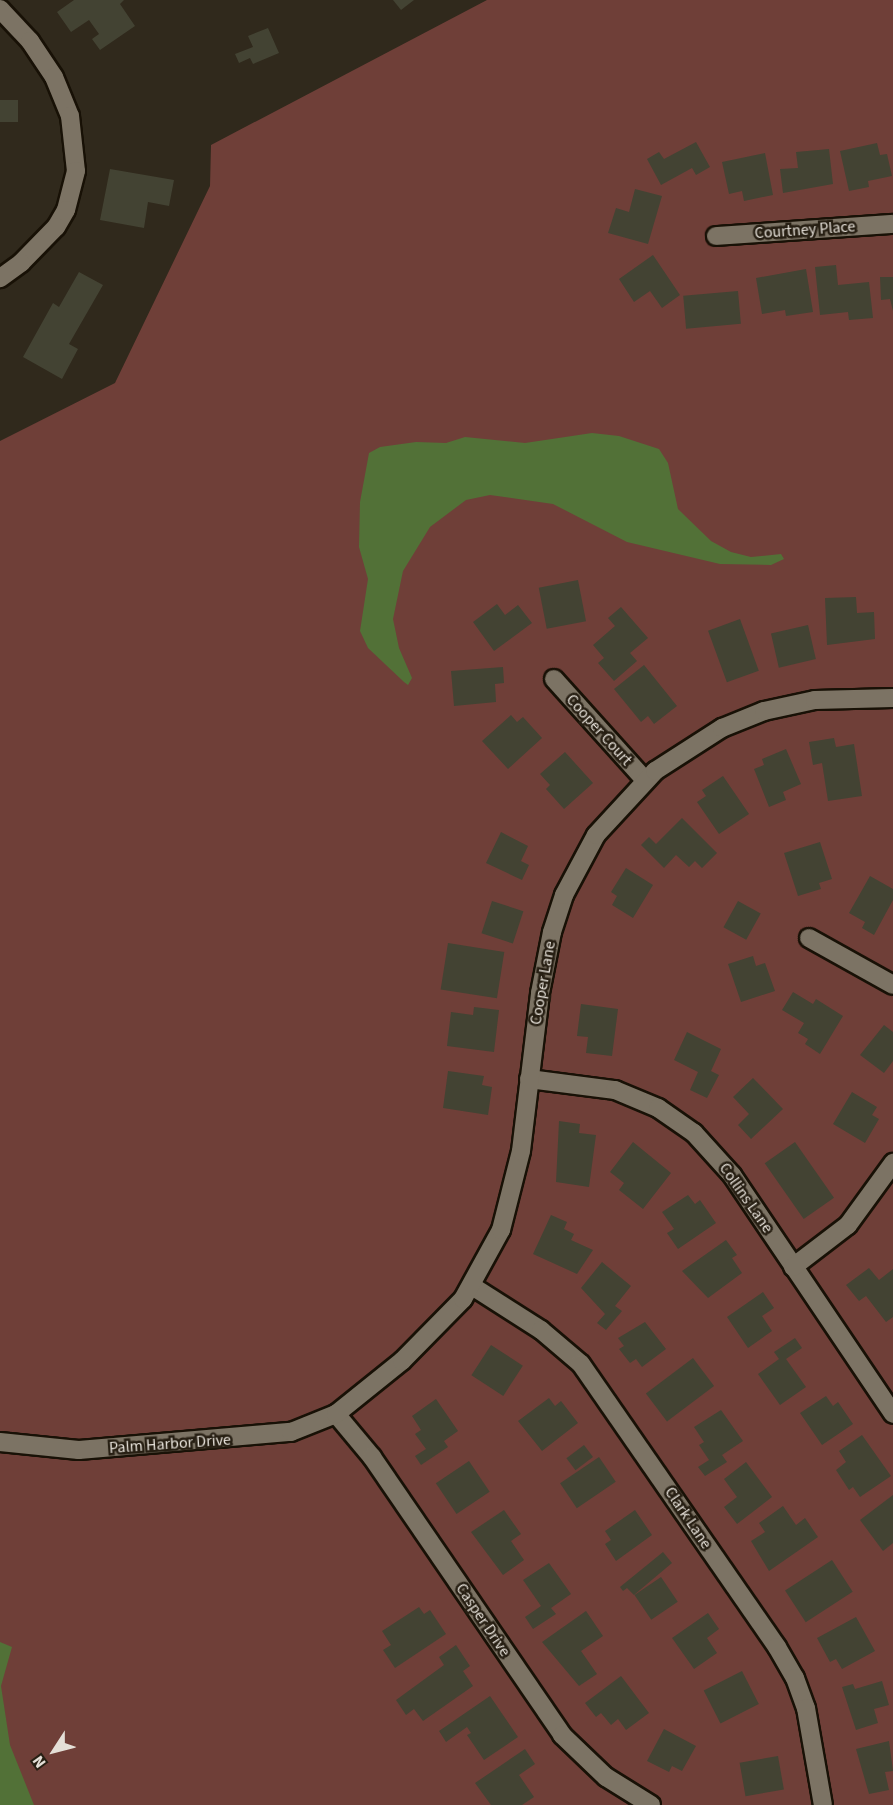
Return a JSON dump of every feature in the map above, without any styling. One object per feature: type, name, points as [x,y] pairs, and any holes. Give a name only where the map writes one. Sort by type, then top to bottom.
[{"type":"street","points":[[0,9],[30,40],[54,77],[70,116],[76,171],[70,200],[56,227],[21,263],[0,278]]},
{"type":"street","name":"Courtney Place","points":[[716,236],[893,224]]},
{"type":"street","name":"Cooper Court","points":[[554,679],[645,780]]},
{"type":"street","name":"Cooper Lane","points":[[336,1414],[416,1349],[472,1286],[494,1245],[512,1194],[544,968],[564,895],[596,835],[645,780],[690,746],[764,711],[833,698],[893,698]]},
{"type":"street","points":[[809,938],[893,985]]},
{"type":"street","name":"Collins Lane","points":[[529,1079],[615,1090],[658,1108],[684,1124],[723,1163],[893,1414]]},
{"type":"street","points":[[793,1267],[849,1225],[893,1163]]},
{"type":"street","name":"Clark Lane","points":[[472,1286],[541,1330],[581,1364],[777,1647],[795,1678],[806,1708],[823,1805]]},
{"type":"street","name":"Palm Harbor Drive","points":[[0,1442],[79,1450],[194,1443],[291,1432],[336,1414]]},
{"type":"street","name":"Casper Drive","points":[[336,1414],[372,1457],[562,1735],[606,1777],[651,1805]]},
{"type":"shaded area","points":[[487,0],[893,0],[893,1805],[0,1805],[0,441],[115,383],[210,186],[211,145]]},
{"type":"shaded area","points":[[592,433],[619,436],[659,449],[668,463],[678,509],[711,541],[731,552],[751,557],[781,554],[784,559],[771,565],[720,564],[627,542],[553,504],[490,495],[466,500],[430,527],[403,571],[393,619],[399,648],[412,678],[408,685],[368,648],[360,631],[368,579],[359,547],[360,502],[369,453],[380,447],[416,442],[446,443],[465,437],[525,443]]},
{"type":"shaded area","points":[[0,1642],[12,1647],[1,1686],[10,1745],[34,1805],[0,1805]]},
{"type":"building","points":[[74,0],[124,0],[120,4],[135,26],[100,50],[92,39],[99,34],[89,20],[71,32],[57,12]]},
{"type":"building","points":[[393,0],[414,0],[401,10]]},
{"type":"building","points":[[268,28],[279,53],[253,64],[250,58],[239,63],[235,54],[253,47],[248,36]]},
{"type":"building","points":[[0,100],[18,100],[18,122],[0,122]]},
{"type":"building","points":[[696,142],[710,167],[696,175],[692,168],[661,185],[647,159],[659,152],[664,159]]},
{"type":"building","points":[[877,143],[880,155],[887,154],[892,176],[868,181],[869,187],[849,191],[840,151]]},
{"type":"building","points":[[829,149],[833,184],[783,193],[780,169],[798,168],[796,152]]},
{"type":"building","points":[[765,153],[773,195],[744,201],[742,191],[729,194],[722,162]]},
{"type":"building","points":[[110,169],[174,180],[169,206],[148,202],[144,228],[100,220]]},
{"type":"building","points":[[635,189],[662,196],[648,244],[608,233],[616,208],[629,212]]},
{"type":"building","points":[[653,255],[680,295],[662,308],[650,291],[634,302],[619,279]]},
{"type":"building","points":[[836,265],[838,285],[869,282],[873,318],[849,320],[848,312],[820,315],[815,267]]},
{"type":"building","points":[[806,269],[813,312],[786,316],[785,310],[762,314],[756,278]]},
{"type":"building","points":[[79,272],[103,285],[69,344],[78,349],[62,379],[23,357],[53,303],[59,307]]},
{"type":"building","points":[[880,277],[893,277],[893,311],[890,299],[881,300]]},
{"type":"building","points":[[738,291],[741,324],[686,329],[683,296]]},
{"type":"building","points":[[578,580],[586,621],[547,629],[539,588]]},
{"type":"building","points":[[856,597],[857,613],[874,612],[875,639],[827,645],[825,598]]},
{"type":"building","points":[[497,604],[505,615],[518,605],[532,623],[494,651],[473,622]]},
{"type":"building","points":[[621,607],[648,638],[630,653],[637,661],[614,681],[598,663],[604,658],[593,645],[615,626],[608,618]]},
{"type":"building","points":[[740,619],[759,671],[727,682],[708,631]]},
{"type":"building","points":[[808,625],[816,659],[779,668],[771,634]]},
{"type":"building","points":[[644,665],[677,706],[654,724],[648,716],[641,722],[614,689]]},
{"type":"building","points":[[503,667],[504,683],[495,684],[496,702],[454,706],[451,671]]},
{"type":"building","points":[[511,715],[517,722],[523,717],[542,738],[508,769],[482,741]]},
{"type":"building","points":[[834,738],[836,747],[854,744],[862,796],[828,801],[822,763],[813,765],[809,742]]},
{"type":"building","points":[[786,749],[801,784],[783,792],[786,800],[769,807],[754,769],[764,765],[762,759]]},
{"type":"building","points":[[565,752],[593,783],[564,809],[546,789],[550,785],[540,774]]},
{"type":"building","points":[[723,776],[749,814],[719,834],[697,802],[706,796],[702,790]]},
{"type":"building","points":[[682,818],[717,853],[702,868],[695,861],[689,867],[676,855],[664,868],[641,845],[649,837],[656,844]]},
{"type":"building","points":[[501,832],[528,846],[521,861],[529,865],[522,880],[486,863]]},
{"type":"building","points":[[820,842],[832,879],[819,883],[821,889],[798,896],[784,853]]},
{"type":"building","points":[[626,868],[653,885],[633,918],[612,905],[617,896],[611,892]]},
{"type":"building","points":[[870,876],[893,889],[893,900],[874,935],[862,928],[865,922],[849,913]]},
{"type":"building","points":[[492,901],[523,911],[513,944],[481,933]]},
{"type":"building","points":[[738,901],[761,914],[746,940],[723,927]]},
{"type":"building","points":[[448,943],[504,952],[497,998],[441,989]]},
{"type":"building","points":[[753,956],[756,966],[765,963],[775,991],[741,1002],[728,964]]},
{"type":"building","points":[[793,992],[813,1004],[816,999],[843,1016],[820,1054],[805,1044],[808,1039],[798,1033],[804,1023],[782,1010]]},
{"type":"building","points":[[581,1004],[618,1009],[612,1056],[586,1053],[588,1037],[577,1036]]},
{"type":"building","points":[[474,1007],[499,1010],[494,1052],[447,1046],[451,1012],[473,1015]]},
{"type":"building","points":[[884,1025],[893,1032],[893,1061],[884,1073],[860,1055]]},
{"type":"building","points":[[687,1032],[721,1049],[711,1071],[719,1075],[707,1098],[690,1090],[698,1072],[674,1060]]},
{"type":"building","points":[[448,1071],[484,1076],[482,1085],[492,1087],[488,1115],[443,1108]]},
{"type":"building","points":[[753,1078],[783,1109],[751,1139],[738,1125],[749,1114],[733,1097]]},
{"type":"building","points":[[852,1092],[877,1107],[872,1115],[879,1119],[865,1143],[833,1124]]},
{"type":"building","points":[[559,1121],[580,1124],[579,1133],[596,1135],[589,1187],[556,1182]]},
{"type":"building","points":[[633,1142],[671,1173],[643,1209],[619,1190],[624,1183],[610,1172]]},
{"type":"building","points":[[795,1142],[834,1198],[804,1219],[765,1163]]},
{"type":"building","points":[[688,1195],[695,1204],[700,1200],[716,1223],[678,1249],[667,1233],[674,1229],[662,1212]]},
{"type":"building","points":[[551,1215],[567,1222],[564,1229],[574,1234],[571,1240],[593,1250],[577,1274],[533,1254]]},
{"type":"building","points":[[726,1240],[737,1255],[732,1258],[742,1273],[708,1298],[682,1271]]},
{"type":"building","points":[[602,1262],[631,1286],[615,1306],[622,1311],[606,1330],[597,1323],[605,1314],[581,1288]]},
{"type":"building","points":[[869,1268],[879,1280],[893,1269],[893,1317],[886,1322],[866,1296],[859,1301],[846,1285]]},
{"type":"building","points":[[763,1292],[774,1308],[762,1316],[772,1331],[748,1348],[727,1317]]},
{"type":"building","points":[[645,1322],[666,1349],[642,1367],[636,1359],[630,1363],[619,1349],[624,1346],[618,1338]]},
{"type":"building","points":[[795,1338],[802,1348],[786,1359],[806,1387],[780,1405],[758,1374],[779,1359],[774,1352]]},
{"type":"building","points":[[491,1345],[523,1366],[503,1396],[471,1375]]},
{"type":"building","points":[[693,1358],[714,1386],[667,1421],[646,1394]]},
{"type":"building","points":[[826,1396],[833,1406],[838,1402],[853,1424],[822,1445],[800,1413]]},
{"type":"building","points":[[549,1398],[555,1406],[561,1401],[578,1423],[542,1451],[518,1421]]},
{"type":"building","points":[[436,1399],[458,1431],[444,1441],[448,1447],[421,1465],[415,1456],[426,1449],[415,1434],[421,1430],[412,1416]]},
{"type":"building","points":[[721,1410],[743,1441],[722,1455],[727,1462],[705,1476],[698,1467],[709,1460],[699,1445],[704,1442],[694,1427]]},
{"type":"building","points":[[862,1435],[891,1476],[860,1497],[853,1487],[849,1490],[836,1470],[846,1462],[839,1451]]},
{"type":"building","points":[[584,1445],[593,1457],[575,1470],[566,1458]]},
{"type":"building","points":[[599,1457],[616,1482],[577,1508],[560,1483]]},
{"type":"building","points":[[469,1461],[490,1492],[457,1514],[436,1483]]},
{"type":"building","points":[[746,1462],[772,1497],[737,1524],[724,1507],[737,1497],[724,1479]]},
{"type":"building","points":[[893,1495],[893,1543],[883,1551],[860,1520]]},
{"type":"building","points":[[783,1506],[796,1525],[805,1518],[818,1537],[769,1571],[751,1541],[765,1532],[759,1523]]},
{"type":"building","points":[[504,1510],[521,1534],[511,1541],[524,1560],[503,1575],[471,1532]]},
{"type":"building","points":[[635,1510],[652,1535],[616,1561],[605,1544],[611,1540],[605,1531]]},
{"type":"building","points":[[663,1552],[672,1563],[634,1595],[627,1588],[623,1591],[620,1587]]},
{"type":"building","points":[[832,1560],[853,1592],[806,1622],[785,1590]]},
{"type":"building","points":[[549,1563],[571,1594],[551,1608],[556,1614],[533,1629],[525,1617],[541,1606],[523,1580]]},
{"type":"building","points":[[661,1577],[678,1602],[651,1620],[634,1595]]},
{"type":"building","points":[[419,1607],[424,1614],[430,1610],[446,1634],[395,1668],[383,1650],[391,1645],[382,1631]]},
{"type":"building","points":[[586,1611],[603,1636],[581,1651],[597,1674],[579,1686],[542,1642]]},
{"type":"building","points":[[708,1613],[719,1629],[707,1638],[717,1653],[694,1669],[672,1638]]},
{"type":"building","points":[[856,1617],[875,1651],[842,1669],[836,1659],[830,1662],[817,1638]]},
{"type":"building","points":[[456,1645],[470,1666],[463,1671],[473,1686],[423,1721],[414,1709],[406,1715],[396,1700],[444,1665],[439,1657]]},
{"type":"building","points":[[742,1671],[759,1704],[720,1723],[704,1691]]},
{"type":"building","points":[[621,1676],[649,1713],[626,1730],[618,1719],[611,1725],[601,1713],[596,1717],[585,1703]]},
{"type":"building","points":[[882,1681],[889,1705],[874,1709],[878,1723],[856,1730],[842,1687],[853,1684],[855,1689]]},
{"type":"building","points":[[490,1696],[518,1737],[484,1760],[467,1735],[471,1733],[467,1727],[446,1742],[439,1731]]},
{"type":"building","points":[[664,1729],[696,1746],[682,1771],[672,1766],[669,1772],[647,1761]]},
{"type":"building","points":[[889,1741],[893,1771],[885,1772],[889,1790],[869,1794],[856,1749]]},
{"type":"building","points":[[525,1749],[535,1764],[519,1775],[534,1797],[522,1805],[491,1805],[475,1783]]},
{"type":"building","points":[[778,1756],[784,1789],[745,1796],[740,1763]]}]
